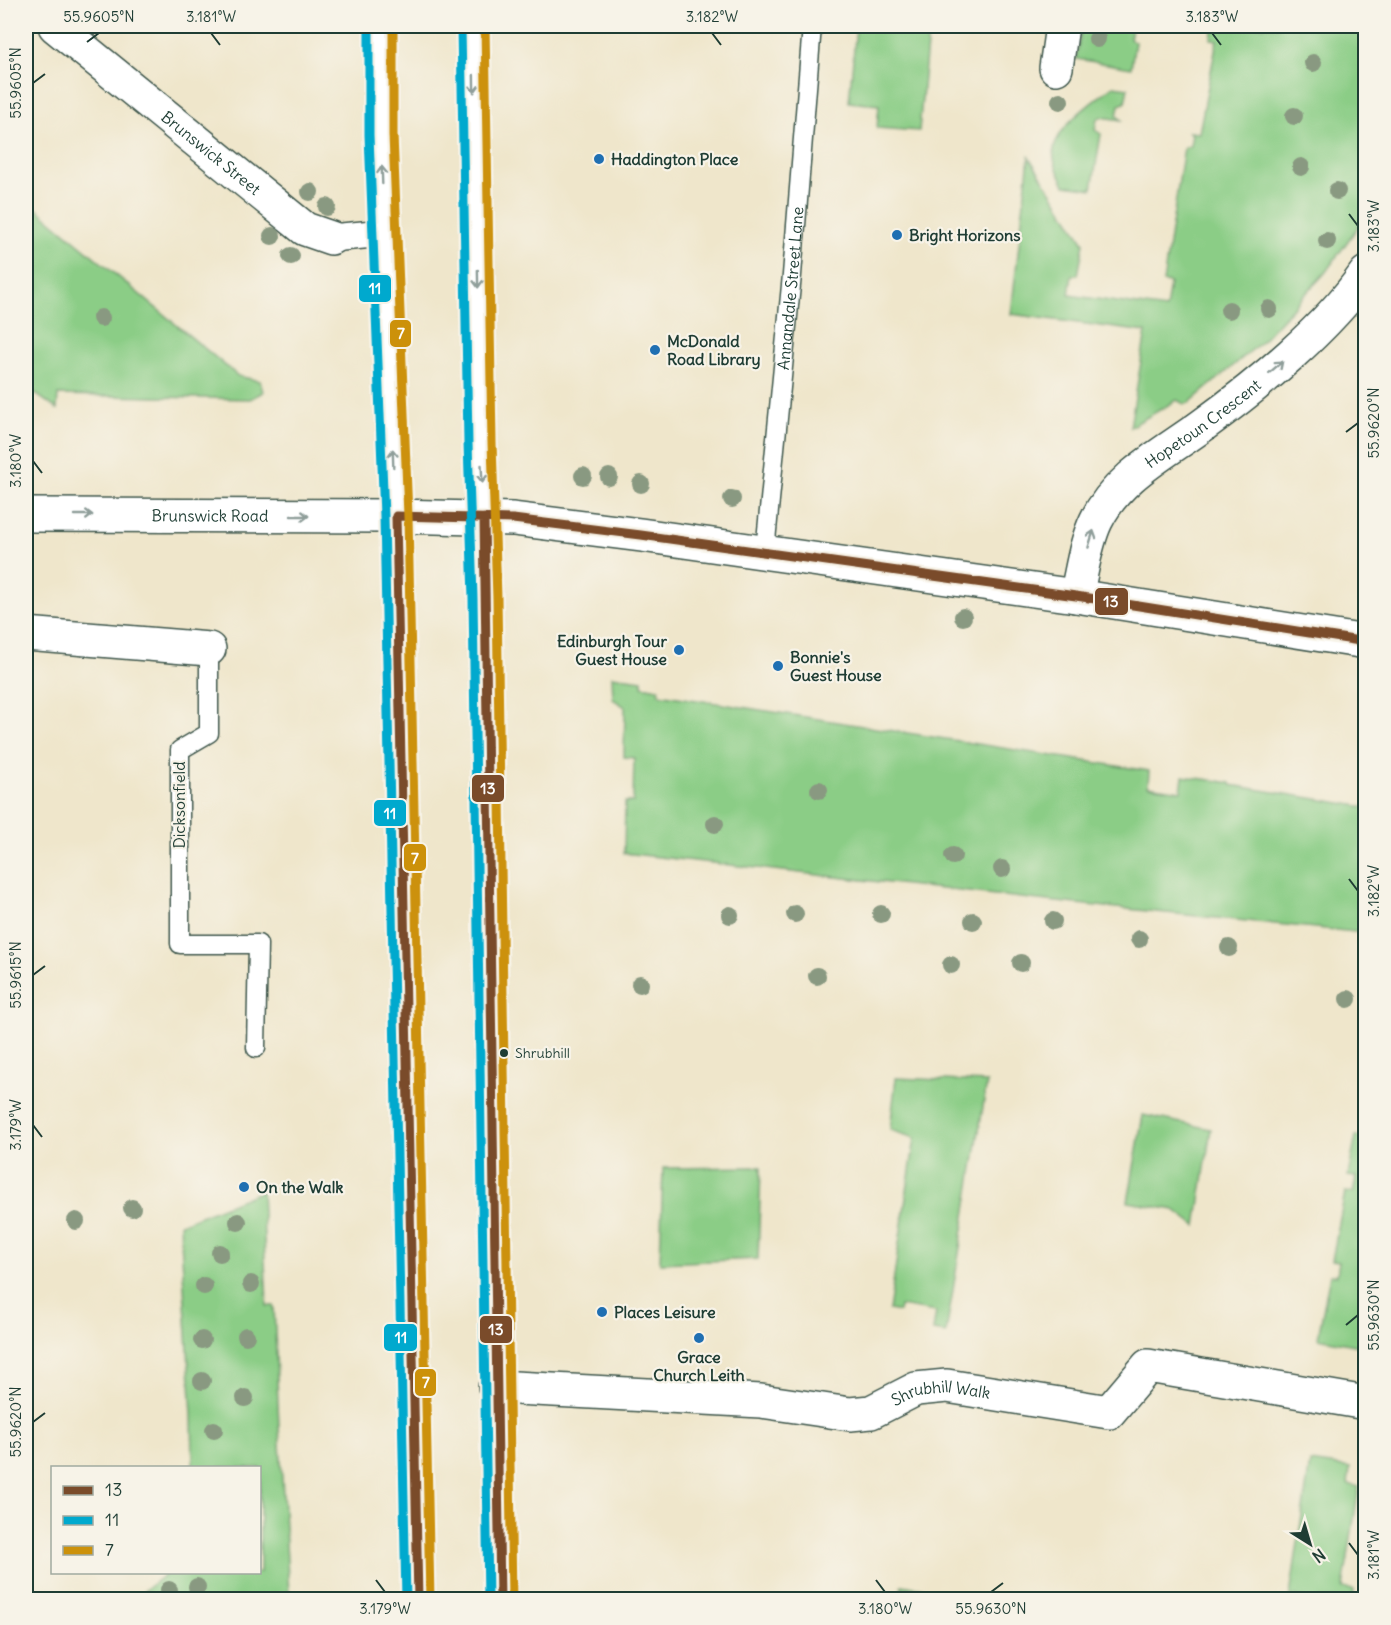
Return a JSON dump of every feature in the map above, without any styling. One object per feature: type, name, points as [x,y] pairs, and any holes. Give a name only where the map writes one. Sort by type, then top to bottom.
[{"type":"street","name":"Brunswick Street","points":[[55,26],[305,229],[331,238],[384,233]]},
{"type":"street","points":[[381,26],[384,233],[396,516],[418,1599]]},
{"type":"street","points":[[473,26],[495,1147],[495,1387],[500,1599]]},
{"type":"street","points":[[1056,68],[1062,26]]},
{"type":"street","name":"Hopetoun Crescent","points":[[1076,596],[1096,522],[1116,492],[1151,461],[1249,390],[1301,345],[1353,291],[1365,273]]},
{"type":"street","name":"Brunswick Road","points":[[26,515],[396,516],[524,521],[765,551],[1076,596],[1365,642]]},
{"type":"street","name":"Dicksonfield","points":[[26,634],[208,649]]},
{"type":"street","name":"Shrubhill Walk","points":[[495,1387],[761,1401],[850,1414],[871,1412],[916,1389],[946,1386],[1109,1412],[1148,1366],[1365,1403]]},
{"type":"lane","name":"Annandale Street Lane","points":[[765,551],[792,275],[812,26]]},
{"type":"lane","name":"Dicksonfield","points":[[208,649],[209,733],[180,750],[180,944],[258,944],[256,1048]]},
{"type":"green space","points":[[1082,26],[1135,26],[1132,28],[1130,39],[1135,42],[1131,68],[1076,59]]},
{"type":"green space","points":[[1213,26],[1365,26],[1365,217],[1325,273],[1259,344],[1189,403],[1184,404],[1177,400],[1130,427],[1146,332],[1011,314],[1029,157],[1084,243],[1078,275],[1072,275],[1069,295],[1166,309],[1170,283],[1163,282],[1184,148],[1190,146],[1192,135],[1189,132],[1199,133],[1217,40],[1211,39]]},
{"type":"green space","points":[[856,27],[928,33],[919,131],[877,128],[879,105],[849,102]]},
{"type":"green space","points":[[1113,86],[1128,88],[1125,103],[1119,105],[1117,116],[1122,120],[1101,117],[1097,119],[1095,130],[1101,134],[1092,189],[1065,185],[1054,159],[1054,148],[1058,138],[1065,127],[1084,108]]},
{"type":"green space","points":[[26,200],[238,376],[260,381],[263,392],[250,399],[58,395],[57,409],[26,387]]},
{"type":"green space","points":[[612,676],[642,680],[642,686],[659,689],[659,694],[1149,771],[1148,786],[1181,791],[1183,776],[1365,807],[1365,933],[1057,902],[624,853],[625,802],[633,802],[634,758],[624,757],[625,707],[613,699]]},
{"type":"green space","points":[[896,1078],[987,1082],[946,1333],[933,1331],[936,1312],[900,1306],[899,1312],[889,1310],[915,1138],[890,1130]]},
{"type":"green space","points":[[1143,1115],[1211,1129],[1196,1226],[1175,1210],[1128,1202]]},
{"type":"green space","points":[[1356,1136],[1366,1138],[1365,1347],[1318,1338],[1330,1274],[1337,1275],[1339,1261],[1332,1260],[1345,1192],[1353,1193],[1356,1177],[1348,1176]]},
{"type":"green space","points":[[761,1167],[758,1259],[660,1263],[663,1168]]},
{"type":"green space","points":[[262,1191],[267,1306],[274,1306],[289,1594],[280,1600],[142,1599],[145,1590],[166,1574],[261,1574],[261,1466],[193,1466],[192,1414],[180,1224]]},
{"type":"green space","points":[[1310,1462],[1350,1468],[1348,1484],[1359,1487],[1343,1588],[1354,1590],[1353,1599],[1308,1599],[1290,1596]]},
{"type":"green space","points":[[902,1585],[996,1599],[901,1599]]},
{"type":"transit line","name":"11","points":[[369,26],[369,135],[384,516],[406,1600]]},
{"type":"transit line","name":"7","points":[[393,26],[393,135],[408,516],[430,1600]]},
{"type":"transit line","name":"11","points":[[461,26],[473,598],[488,1600]]},
{"type":"transit line","name":"7","points":[[485,26],[497,598],[512,1600]]},
{"type":"transit line","name":"13","points":[[418,1600],[396,516],[513,519],[641,535],[1076,596],[1366,642]]},
{"type":"transit line","name":"13","points":[[484,518],[500,1600]]},
{"type":"place","name":"Haddington Place","points":[[599,159]]},
{"type":"place","name":"Bright Horizons","points":[[897,235]]},
{"type":"place","name":"McDonald Road Library","points":[[655,350]]},
{"type":"place","name":"Edinburgh Tour Guest House","points":[[679,650]]},
{"type":"place","name":"Bonnie's Guest House","points":[[778,666]]},
{"type":"place","name":"Shrubhill","points":[[504,1053]]},
{"type":"place","name":"On the Walk","points":[[244,1187]]},
{"type":"place","name":"Places Leisure","points":[[602,1312]]},
{"type":"place","name":"Grace Church Leith","points":[[699,1338]]}]
